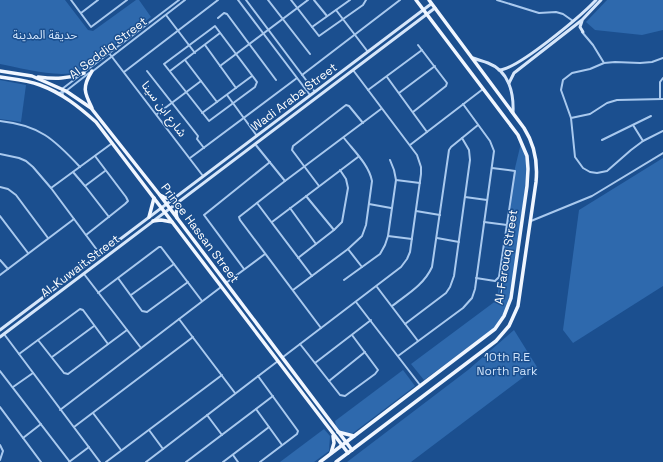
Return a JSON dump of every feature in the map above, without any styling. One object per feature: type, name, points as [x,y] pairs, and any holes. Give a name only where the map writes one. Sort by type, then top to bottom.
[{"type":"main road","name":"Al-Farouq Street","points":[[320,462],[495,330],[509,307],[511,298],[527,186],[528,163],[525,151],[518,135],[416,0]]},
{"type":"main road","points":[[499,70],[513,66],[573,21],[596,0]]},
{"type":"main road","points":[[509,83],[510,78],[514,73],[576,25],[602,0]]},
{"type":"main road","name":"Al-Farouq Street","points":[[336,462],[481,353],[505,331],[513,319],[518,306],[537,175],[537,157],[530,136],[430,2]]},
{"type":"main road","name":"Wadi Araba Street","points":[[166,204],[423,10],[430,2]]},
{"type":"main road","name":"Wadi Araba Street","points":[[170,208],[435,8]]},
{"type":"main road","points":[[582,20],[580,26],[583,32]]},
{"type":"main road","points":[[472,58],[489,63],[499,70],[509,83],[513,97],[513,113]]},
{"type":"main road","name":"Prince Hassan Street","points":[[0,71],[32,76],[93,111],[170,208],[352,450]]},
{"type":"main road","points":[[92,71],[86,80],[84,90],[93,111]]},
{"type":"main road","points":[[32,76],[59,79],[73,77],[84,73]]},
{"type":"main road","name":"Prince Hassan Street","points":[[0,77],[39,84],[62,92],[96,122],[348,453]]},
{"type":"main road","points":[[276,121],[280,126]]},
{"type":"main road","points":[[159,194],[166,198],[175,198]]},
{"type":"main road","points":[[149,217],[154,198]]},
{"type":"main road","points":[[178,219],[176,213],[179,202]]},
{"type":"main road","name":"Al-Kuwait Street","points":[[0,330],[166,204]]},
{"type":"main road","name":"Al-Kuwait Street","points":[[0,337],[170,208]]},
{"type":"main road","points":[[153,221],[161,220],[172,222]]},
{"type":"main road","points":[[46,295],[50,300]]},
{"type":"main road","points":[[337,432],[354,436]]},
{"type":"main road","points":[[331,454],[334,443],[333,433]]},
{"type":"street","points":[[71,0],[91,27],[127,0]]},
{"type":"street","points":[[80,13],[98,0]]},
{"type":"street","name":"Al Seddiq Street","points":[[62,92],[84,73],[179,0]]},
{"type":"street","name":"Al Seddiq Street","points":[[62,92],[112,56],[184,0]]},
{"type":"street","points":[[124,72],[218,0]]},
{"type":"street","points":[[238,0],[310,95]]},
{"type":"street","points":[[246,0],[315,92]]},
{"type":"street","points":[[268,0],[310,54]]},
{"type":"street","points":[[291,0],[319,36],[363,5],[366,0]]},
{"type":"street","points":[[220,66],[308,0]]},
{"type":"street","points":[[314,0],[327,16]]},
{"type":"street","points":[[312,28],[350,0]]},
{"type":"street","points":[[302,75],[400,0]]},
{"type":"street","points":[[497,0],[539,13],[556,12],[564,14],[573,21],[594,45],[604,63]]},
{"type":"street","points":[[336,10],[368,52]]},
{"type":"street","points":[[218,18],[224,13],[227,14],[276,80]]},
{"type":"street","points":[[166,15],[195,53]]},
{"type":"street","points":[[215,26],[256,82],[255,87],[209,121],[164,64],[189,45],[215,26]]},
{"type":"street","points":[[170,71],[205,46],[220,33]]},
{"type":"street","points":[[413,112],[446,86],[447,83],[418,45]]},
{"type":"street","points":[[205,46],[236,88]]},
{"type":"street","points":[[368,90],[422,50]]},
{"type":"street","name":"شارع ابن سينا","points":[[110,53],[203,176]]},
{"type":"street","points":[[663,58],[652,62],[604,63],[590,69],[572,73],[563,80],[561,90],[571,118],[575,157],[580,165],[590,172],[597,173],[607,171],[643,141],[663,131]]},
{"type":"street","points":[[185,60],[217,102]]},
{"type":"street","points":[[399,93],[435,66]]},
{"type":"street","points":[[282,358],[405,263],[410,252],[421,174],[420,161],[410,145],[353,70]]},
{"type":"street","points":[[147,71],[198,136],[197,138],[204,148]]},
{"type":"street","points":[[202,114],[252,76]]},
{"type":"street","points":[[387,77],[427,132]]},
{"type":"street","points":[[190,158],[297,78]]},
{"type":"street","points":[[571,118],[590,114],[607,104],[618,100],[661,98],[660,82],[663,78]]},
{"type":"street","points":[[156,114],[201,81]]},
{"type":"street","points":[[410,145],[483,89]]},
{"type":"street","points":[[227,95],[257,136]]},
{"type":"street","points":[[398,356],[466,305],[474,294],[492,168],[493,147],[463,104]]},
{"type":"street","points":[[319,186],[292,150],[293,146],[346,105],[349,106],[363,124]]},
{"type":"street","points":[[321,328],[240,220],[241,215],[382,109]]},
{"type":"street","points":[[602,140],[651,116]]},
{"type":"street","points":[[0,121],[30,127],[49,136],[80,166]]},
{"type":"street","points":[[392,306],[419,285],[429,273],[434,261],[449,150],[478,125]]},
{"type":"street","points":[[633,126],[643,141]]},
{"type":"street","points":[[293,290],[348,249],[362,236],[366,225],[372,181],[371,176],[344,138]]},
{"type":"street","points":[[405,324],[441,297],[450,288],[454,276],[470,154],[468,147],[462,138]]},
{"type":"street","points":[[51,188],[112,143]]},
{"type":"street","points":[[256,144],[285,181]]},
{"type":"street","points":[[531,221],[592,196],[663,153]]},
{"type":"street","points":[[0,154],[26,161],[51,188],[100,254]]},
{"type":"street","points":[[86,235],[127,203],[128,199],[95,156]]},
{"type":"street","points":[[272,222],[358,157]]},
{"type":"street","points":[[344,280],[380,254],[385,245],[388,236],[396,180],[390,160]]},
{"type":"street","points":[[244,269],[204,214],[270,162]]},
{"type":"street","points":[[476,278],[495,281],[499,277],[515,171],[492,168]]},
{"type":"street","points":[[298,258],[339,226],[344,218],[348,188],[346,179],[340,170]]},
{"type":"street","points":[[85,186],[105,171]]},
{"type":"street","points":[[73,172],[108,217]]},
{"type":"street","points":[[396,180],[420,182]]},
{"type":"street","points":[[0,186],[8,189],[16,195],[48,238]]},
{"type":"street","points":[[306,196],[334,230]]},
{"type":"street","points":[[465,197],[487,200]]},
{"type":"street","points":[[257,203],[312,276]]},
{"type":"street","points":[[369,204],[391,208]]},
{"type":"street","points":[[290,208],[316,244]]},
{"type":"street","points":[[416,211],[440,215]]},
{"type":"street","points":[[0,216],[28,253]]},
{"type":"street","points":[[0,275],[74,218]]},
{"type":"street","points":[[484,222],[507,225]]},
{"type":"street","points":[[388,236],[412,240]]},
{"type":"street","points":[[437,238],[459,242]]},
{"type":"street","points":[[98,292],[159,247],[162,248],[202,301]]},
{"type":"street","points":[[348,249],[362,267]]},
{"type":"street","points":[[226,283],[265,254]]},
{"type":"street","points":[[0,260],[8,269]]},
{"type":"street","points":[[131,296],[174,264]]},
{"type":"street","points":[[84,274],[141,348]]},
{"type":"street","points":[[118,278],[142,311],[147,312],[188,282]]},
{"type":"street","points":[[60,410],[221,286]]},
{"type":"street","points":[[377,286],[418,341]]},
{"type":"street","points":[[356,302],[421,386]]},
{"type":"street","points":[[19,354],[80,309],[83,310],[108,344]]},
{"type":"street","points":[[179,319],[236,393]]},
{"type":"street","points":[[315,364],[371,320]]},
{"type":"street","points":[[52,357],[94,326]]},
{"type":"street","points":[[38,340],[64,373],[68,374],[127,330]]},
{"type":"street","points":[[4,334],[100,462]]},
{"type":"street","points":[[300,344],[340,396],[345,396],[377,372],[377,367],[352,335]]},
{"type":"street","points":[[74,427],[193,337]]},
{"type":"street","points":[[329,381],[365,352]]},
{"type":"street","points":[[146,462],[278,361]]},
{"type":"street","points":[[0,371],[69,462],[89,447]]},
{"type":"street","points":[[13,387],[33,373]]},
{"type":"street","points":[[106,462],[222,375]]},
{"type":"street","points":[[258,376],[298,431],[297,434],[260,462]]},
{"type":"street","points":[[186,462],[273,396]]},
{"type":"street","points":[[0,407],[41,462]]},
{"type":"street","points":[[256,409],[282,445]]},
{"type":"street","points":[[93,413],[122,450]]},
{"type":"street","points":[[207,415],[222,435]]},
{"type":"street","points":[[24,438],[41,424]]},
{"type":"street","points":[[223,462],[269,427]]},
{"type":"street","points":[[149,430],[163,449]]},
{"type":"street","points":[[0,446],[3,451],[0,460]]},
{"type":"street","points":[[232,454],[238,462]]},
{"type":"green space","name":"حديقة المدينة","points":[[0,0],[65,0],[88,30],[93,31],[136,0],[139,0],[151,17],[82,70],[74,73],[54,74],[0,64]]},
{"type":"green space","points":[[607,0],[663,0],[663,30],[642,35],[595,30],[586,22]]},
{"type":"green space","points":[[0,80],[26,85],[21,122],[0,119]]},
{"type":"green space","points":[[521,143],[525,150],[528,169],[509,307],[493,329],[424,380],[411,364],[497,300],[515,168]]},
{"type":"green space","points":[[663,158],[663,286],[573,343],[563,330],[579,210]]},
{"type":"green space","name":"10th R.E North Park","points":[[514,330],[537,367],[411,462],[347,462],[468,370]]},
{"type":"green space","points":[[403,370],[415,386],[353,433],[337,432],[335,421]]},
{"type":"green space","points":[[324,429],[330,436],[329,451],[314,462],[280,462]]}]
